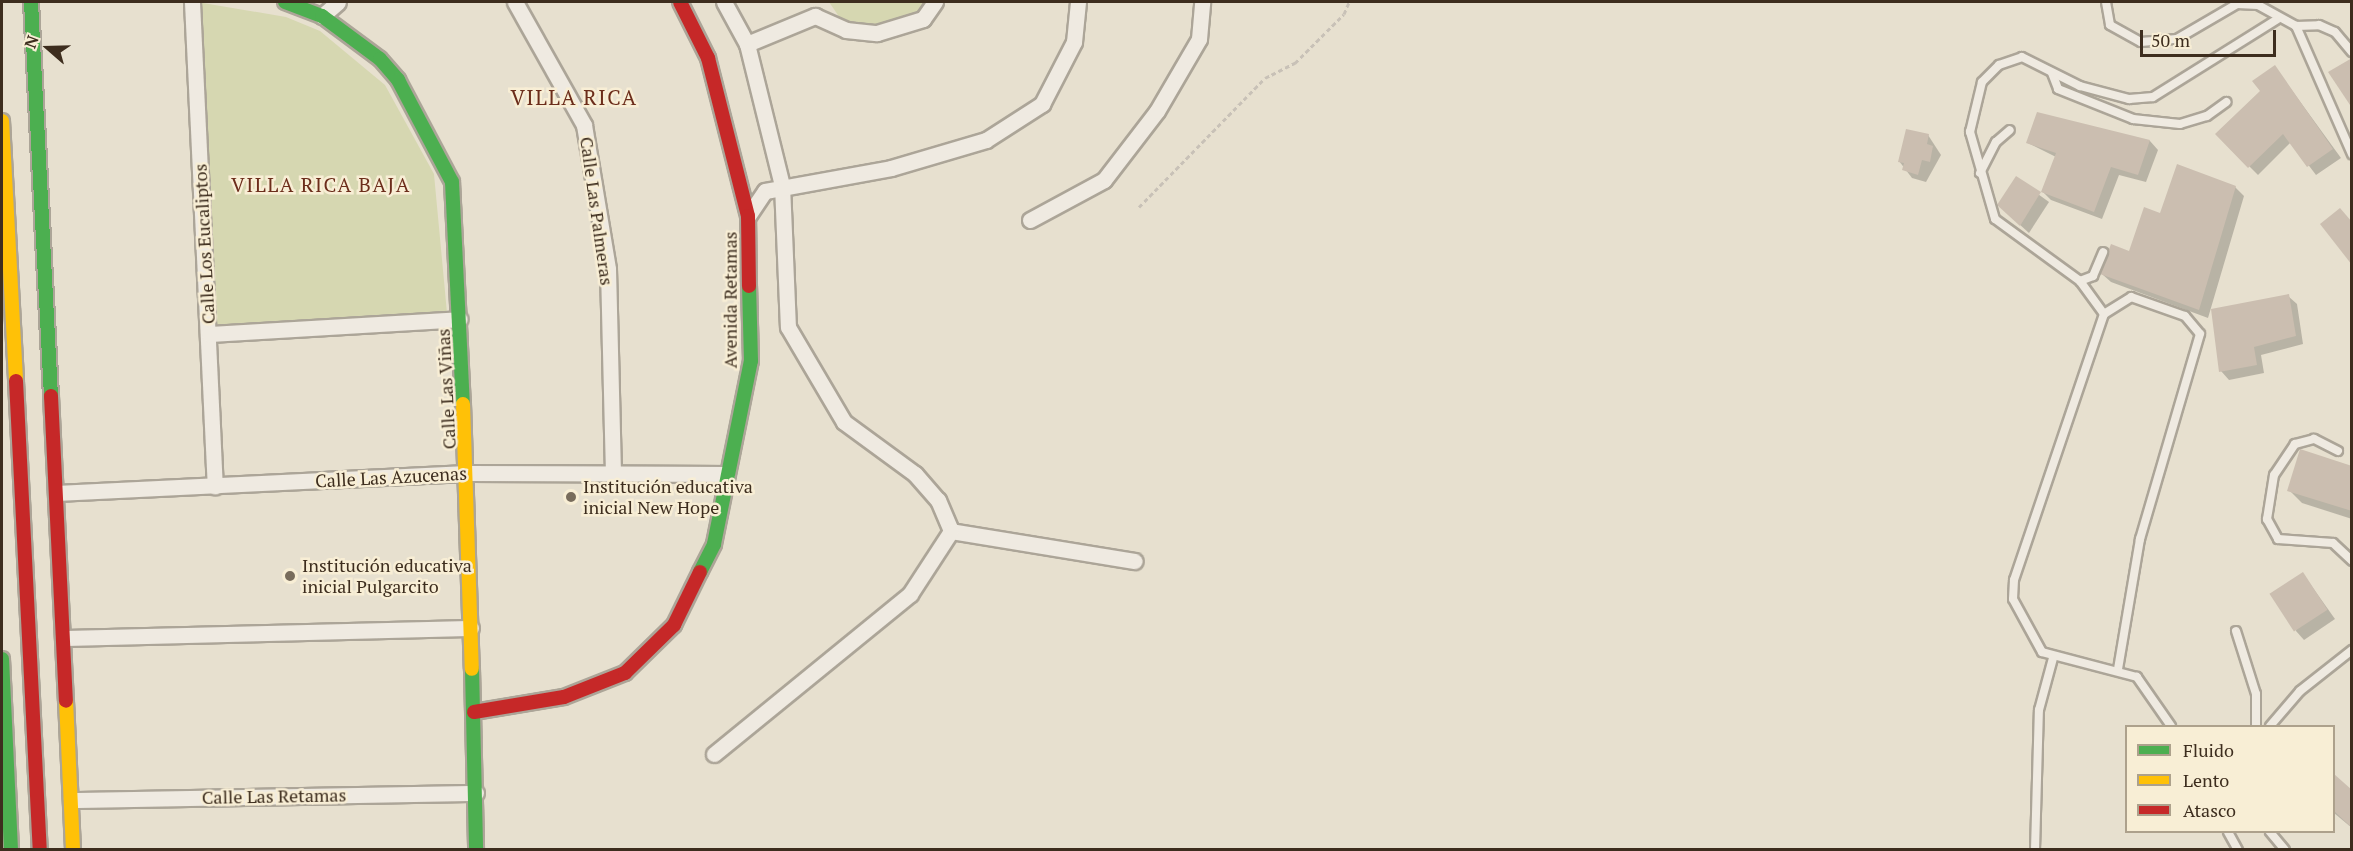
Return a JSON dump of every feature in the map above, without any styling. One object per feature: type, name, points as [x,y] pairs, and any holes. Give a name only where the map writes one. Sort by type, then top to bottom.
[{"type":"main road","points":[[31,2],[73,849]]},
{"type":"main road","name":"Calle Las Viñas","points":[[285,2],[322,16],[380,59],[398,80],[452,182],[467,473],[476,849]]},
{"type":"main road","name":"Avenida Retamas","points":[[474,712],[564,697],[625,673],[654,649],[674,625],[714,544],[750,361],[748,216],[708,58],[680,2]]},
{"type":"main road","points":[[2,121],[40,849]]},
{"type":"main road","points":[[2,659],[11,849]]},
{"type":"street","name":"Calle Los Eucaliptos","points":[[192,2],[215,486]]},
{"type":"street","points":[[322,16],[338,2]]},
{"type":"street","name":"Calle Las Palmeras","points":[[515,2],[584,125],[608,269],[613,474]]},
{"type":"street","points":[[724,2],[747,44],[782,185],[788,327],[844,422],[915,474],[938,500],[951,531]]},
{"type":"street","points":[[747,44],[816,8],[846,30],[877,33],[923,19],[935,2]]},
{"type":"street","points":[[748,216],[765,191],[782,185],[891,168],[986,140],[1042,104],[1074,42],[1078,2]]},
{"type":"street","points":[[1030,220],[1104,180],[1157,111],[1199,39],[1202,2]]},
{"type":"street","points":[[209,334],[460,319]]},
{"type":"street","name":"Calle Las Azucenas","points":[[56,493],[467,473],[727,474]]},
{"type":"street","points":[[951,531],[1136,561]]},
{"type":"street","points":[[714,754],[910,594],[951,531]]},
{"type":"street","points":[[63,638],[471,628]]},
{"type":"street","name":"Calle Las Retamas","points":[[71,800],[476,793]]},
{"type":"lane","points":[[2106,2],[2110,25],[2156,44],[2177,39],[2237,4],[2258,5],[2278,19],[2296,26],[2319,25],[2335,32],[2352,52]]},
{"type":"lane","points":[[2104,314],[2080,281],[1995,219],[1970,132],[1982,82],[1999,65],[2022,57],[2052,73],[2108,94],[2153,97],[2278,19]]},
{"type":"lane","points":[[2296,26],[2352,154]]},
{"type":"lane","points":[[2052,73],[2058,89],[2133,119],[2180,124],[2207,116],[2226,102]]},
{"type":"lane","points":[[1980,173],[1996,142],[2010,130]]},
{"type":"lane","points":[[2080,281],[2093,276],[2103,252]]},
{"type":"lane","points":[[2118,669],[2140,538],[2200,334],[2185,316],[2131,297],[2104,314],[2014,580],[2013,599],[2042,652],[2053,658],[2118,669],[2137,677],[2170,725]]},
{"type":"lane","points":[[2338,451],[2314,439],[2295,444],[2274,475],[2267,519],[2278,539],[2333,543],[2352,561]]},
{"type":"lane","points":[[2236,631],[2256,694],[2256,725]]},
{"type":"lane","points":[[2271,725],[2300,691],[2352,650]]},
{"type":"lane","points":[[2035,849],[2039,710],[2053,658]]},
{"type":"lane","points":[[2229,833],[2238,849]]},
{"type":"lane","points":[[2272,833],[2284,849]]},
{"type":"path","points":[[1139,207],[1265,78],[1295,63],[1344,14],[1349,2]]},
{"type":"green space","points":[[197,2],[286,17],[320,31],[385,85],[434,174],[447,313],[214,326]]},
{"type":"green space","points":[[829,2],[928,2],[917,12],[873,28],[842,21]]},
{"type":"building","points":[[2352,58],[2352,108],[2328,72]]},
{"type":"building","points":[[2275,65],[2333,149],[2307,167],[2283,134],[2248,168],[2215,134],[2260,91],[2252,81]]},
{"type":"building","points":[[2037,112],[2150,140],[2138,175],[2111,167],[2094,212],[2041,192],[2056,153],[2026,143]]},
{"type":"building","points":[[1906,129],[1929,134],[1927,144],[1933,146],[1930,162],[1922,160],[1918,175],[1902,170],[1904,163],[1898,162]]},
{"type":"building","points":[[2177,164],[2236,186],[2199,310],[2100,274],[2111,244],[2129,251],[2144,207],[2160,213]]},
{"type":"building","points":[[2016,176],[2041,192],[2020,226],[1997,205]]},
{"type":"building","points":[[2340,208],[2352,222],[2352,265],[2320,224]]},
{"type":"building","points":[[2289,294],[2296,336],[2254,347],[2257,365],[2219,372],[2211,309]]},
{"type":"building","points":[[2300,449],[2352,466],[2352,511],[2287,491]]},
{"type":"building","points":[[2303,572],[2328,610],[2294,632],[2269,594]]},
{"type":"building","points":[[2335,775],[2352,790],[2352,828],[2335,812]]},
{"type":"traffic: fast","points":[[31,2],[51,396]]},
{"type":"traffic: fast","points":[[285,2],[322,16],[380,59],[398,80],[452,182],[463,404]]},
{"type":"traffic: fast","points":[[700,572],[714,544],[751,361],[749,286]]},
{"type":"traffic: fast","points":[[2,659],[11,850]]},
{"type":"traffic: fast","points":[[472,669],[476,850]]},
{"type":"traffic: slow","points":[[2,121],[16,381]]},
{"type":"traffic: slow","points":[[463,404],[472,669]]},
{"type":"traffic: slow","points":[[66,701],[73,850]]},
{"type":"traffic: jam","points":[[680,2],[708,58],[748,216],[749,286]]},
{"type":"traffic: jam","points":[[16,381],[40,850]]},
{"type":"traffic: jam","points":[[51,396],[66,701]]},
{"type":"traffic: jam","points":[[474,712],[564,697],[625,673],[674,625],[700,572]]},
{"type":"place","name":"Institución educativa inicial New Hope","points":[[571,497]]},
{"type":"place","name":"Institución educativa inicial Pulgarcito","points":[[290,576]]},
{"type":"district","name":"VILLA RICA","points":[[574,97]]},
{"type":"district","name":"VILLA RICA BAJA","points":[[321,184]]}]
